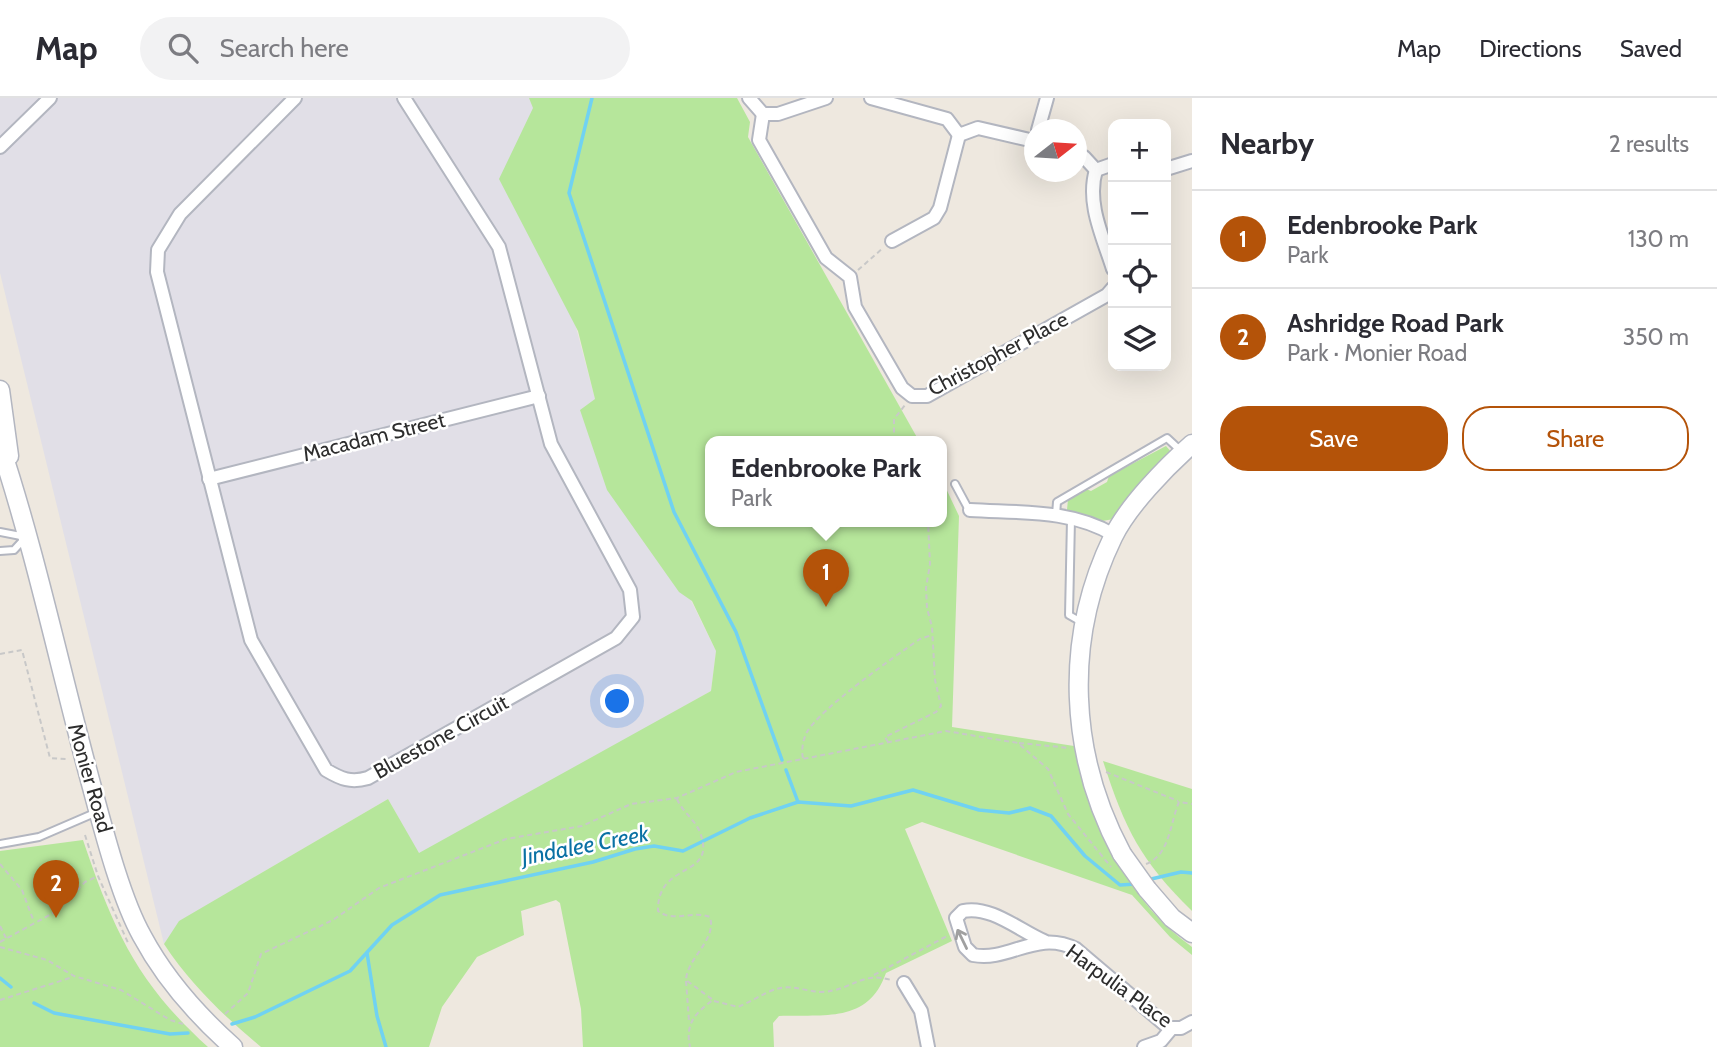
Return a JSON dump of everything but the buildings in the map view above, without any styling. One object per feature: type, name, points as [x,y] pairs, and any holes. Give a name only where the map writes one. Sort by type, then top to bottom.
[{"type":"main road","name":"Monier Road","points":[[0,390],[11,478]]},
{"type":"main road","name":"Monier Road","points":[[0,445],[99,812],[140,933],[175,986],[203,1020],[233,1047]]},
{"type":"main road","points":[[1187,448],[1114,535],[1084,624],[1078,676],[1083,749],[1119,861],[1192,933]]},
{"type":"street","points":[[0,148],[50,98]]},
{"type":"street","name":"Bluestone Circuit","points":[[295,98],[180,214],[158,250],[158,272],[251,639],[326,770],[342,779],[357,782],[616,638],[633,617],[630,590],[551,443],[499,247],[404,98]]},
{"type":"street","points":[[749,98],[763,114],[778,114],[826,98]]},
{"type":"street","points":[[871,98],[947,119],[959,135]]},
{"type":"street","points":[[1041,119],[1047,98]]},
{"type":"street","points":[[763,114],[759,140],[827,260],[850,277]]},
{"type":"street","points":[[959,135],[978,128],[1024,139]]},
{"type":"street","points":[[892,241],[934,218],[940,208],[959,135]]},
{"type":"street","points":[[1087,160],[1096,170]]},
{"type":"street","points":[[1171,167],[1192,161]]},
{"type":"street","points":[[1096,170],[1108,166]]},
{"type":"street","points":[[1096,170],[1091,186],[1093,203],[1108,252]]},
{"type":"street","name":"Christopher Place","points":[[850,277],[855,307],[902,388],[912,396],[927,396],[1108,294]]},
{"type":"street","name":"Macadam Street","points":[[209,479],[539,396]]},
{"type":"street","points":[[970,510],[1071,517],[1091,522],[1114,535]]},
{"type":"street","name":"Harpulia Place","points":[[1044,941],[979,956],[969,952],[958,930],[956,916],[969,909],[1018,926],[1044,941],[1076,949],[1171,1029],[1184,1027],[1192,1021]]},
{"type":"street","points":[[904,983],[920,1011],[928,1047]]},
{"type":"street","points":[[1144,1047],[1161,1041],[1171,1029]]},
{"type":"lane","points":[[1056,515],[1057,502],[1167,438],[1187,448]]},
{"type":"lane","points":[[956,484],[970,510]]},
{"type":"lane","points":[[1071,517],[1069,615],[1084,624]]},
{"type":"lane","points":[[0,532],[26,537]]},
{"type":"lane","points":[[0,551],[11,551],[26,537]]},
{"type":"lane","points":[[0,844],[39,837],[99,812]]},
{"type":"path","points":[[850,277],[892,241]]},
{"type":"path","points":[[894,436],[894,419],[912,396]]},
{"type":"path","points":[[888,742],[886,737],[936,712],[941,706],[935,680],[933,635],[926,588],[930,564],[928,527]]},
{"type":"path","points":[[804,759],[802,752],[806,732],[822,715],[912,644],[933,635]]},
{"type":"path","points":[[0,654],[22,650],[50,758],[66,759]]},
{"type":"path","points":[[225,1014],[248,993],[261,954],[333,920],[379,888],[506,839],[582,826],[631,804],[677,798],[736,772],[946,731],[1018,743],[1076,748]]},
{"type":"path","points":[[1018,743],[1048,769],[1068,814],[1107,865],[1119,861]]},
{"type":"path","points":[[1101,771],[1179,802],[1192,804]]},
{"type":"path","points":[[677,798],[682,810],[700,832],[702,858],[699,863],[669,878],[661,887],[657,911],[674,917],[704,915],[710,917],[711,923],[709,934],[686,969],[691,1047]]},
{"type":"path","points":[[1145,864],[1156,860],[1167,844],[1179,802]]},
{"type":"path","points":[[0,942],[66,904],[85,882],[98,876],[85,835]]},
{"type":"path","points":[[0,864],[22,890],[34,923]]},
{"type":"path","points":[[0,926],[6,938]]},
{"type":"path","points":[[686,980],[713,1000],[738,1007],[775,989],[803,986],[819,992],[844,988],[958,930]]},
{"type":"path","points":[[0,947],[47,960],[74,976],[121,990],[170,1020],[183,1024]]},
{"type":"path","points":[[873,975],[904,983]]},
{"type":"path","points":[[0,1000],[74,976]]},
{"type":"path","points":[[689,1024],[697,1011],[713,1000]]},
{"type":"shaded area","points":[[0,98],[536,98],[573,316],[599,414],[716,651],[711,691],[420,856],[388,799],[180,921],[164,944],[0,273]]},
{"type":"green space","points":[[529,98],[737,98],[750,122],[748,137],[916,436],[705,436],[705,527],[947,527],[947,491],[959,516],[952,727],[1074,746],[1091,804],[1115,858],[1148,906],[1192,947],[1192,955],[1170,937],[1132,895],[922,822],[905,829],[952,941],[886,973],[868,1001],[856,1008],[828,1015],[779,1016],[773,1023],[774,1047],[583,1047],[581,1009],[560,903],[556,900],[521,911],[524,935],[477,957],[442,1007],[429,1047],[261,1047],[209,999],[174,959],[164,944],[179,921],[388,799],[419,853],[711,691],[716,651],[692,601],[679,592],[607,490],[580,410],[595,399],[578,331],[499,179],[533,108]]},
{"type":"green space","points":[[1166,446],[1172,453],[1114,519],[1102,521],[1067,510],[1068,499],[1086,489],[1091,491],[1107,482],[1109,476]]},
{"type":"green space","points":[[1103,761],[1192,789],[1192,911],[1159,876],[1136,842],[1119,806]]},
{"type":"green space","points":[[83,840],[105,901],[130,953],[163,1000],[208,1047],[0,1047],[0,851]]},
{"type":"waterway","points":[[592,98],[569,193],[674,512],[736,632],[782,760]]},
{"type":"waterway","points":[[786,770],[798,802]]},
{"type":"waterway","name":"Jindalee Creek","points":[[232,1024],[255,1017],[350,971],[392,925],[440,895],[593,862],[635,849],[654,846],[683,851],[750,818],[798,802],[851,806],[913,790],[979,810],[1009,813],[1030,808],[1051,816],[1085,856],[1120,885],[1136,884]]},
{"type":"waterway","name":"Jindalee Creek","points":[[1147,880],[1181,872],[1192,873]]},
{"type":"waterway","points":[[367,953],[377,1016],[386,1047]]},
{"type":"waterway","name":"Jindalee Creek","points":[[0,978],[11,987]]},
{"type":"waterway","points":[[34,1003],[54,1013],[170,1034],[188,1033]]},
{"type":"place","name":"Edenbrooke Park","points":[[826,607]]},
{"type":"place","name":"Ashridge Road Park","points":[[56,918]]}]
